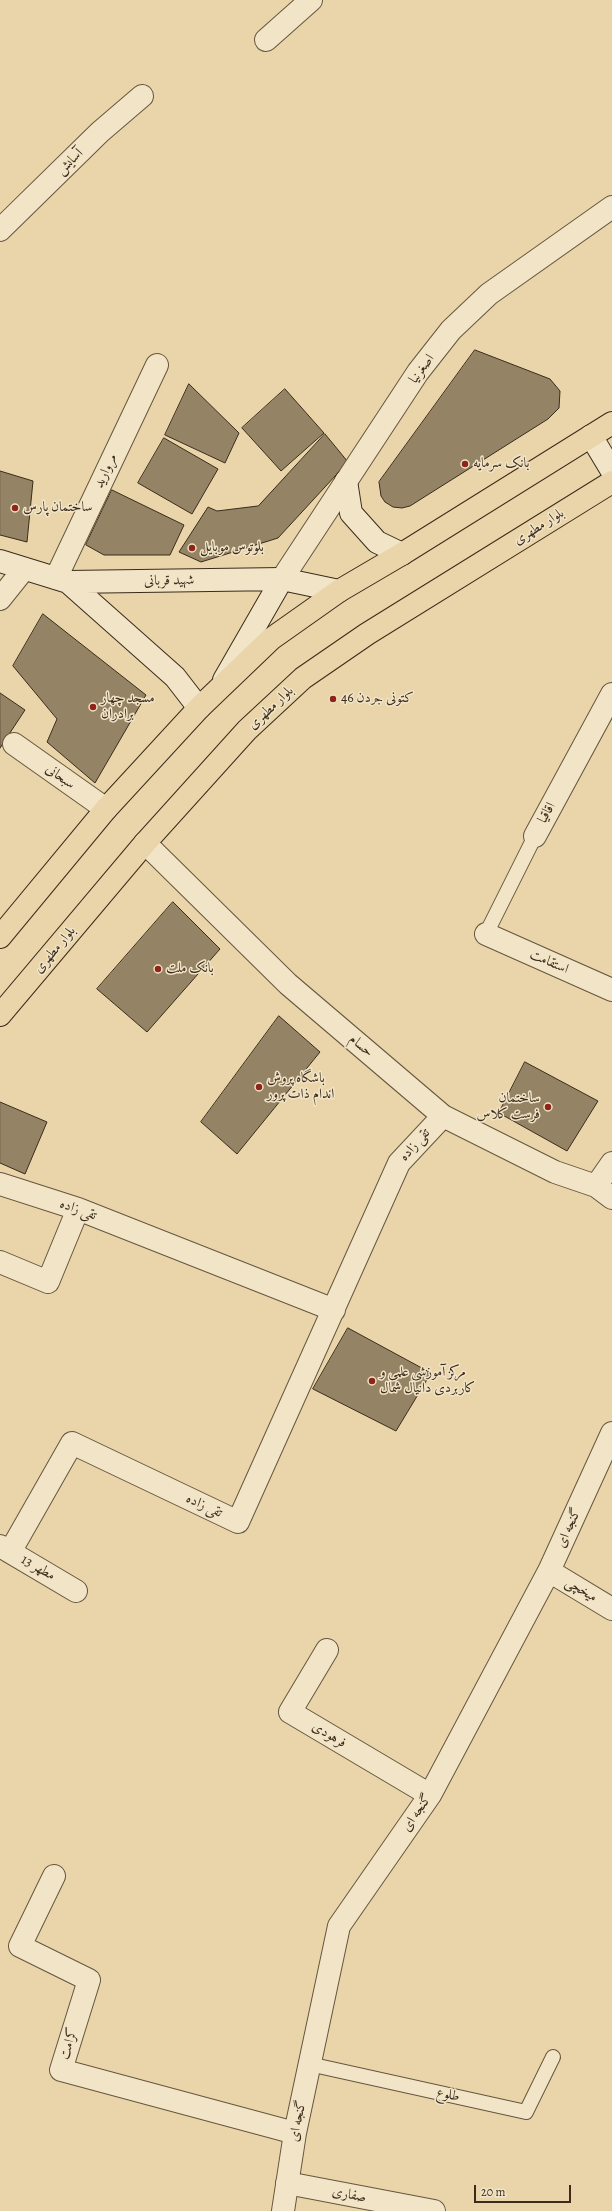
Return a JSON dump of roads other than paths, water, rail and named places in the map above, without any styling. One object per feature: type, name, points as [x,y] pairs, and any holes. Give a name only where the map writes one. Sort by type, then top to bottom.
[{"type":"main road","points":[[0,937],[106,809],[199,708],[271,639],[339,591],[402,554],[612,423]]},
{"type":"main road","name":"بلوار مطهری","points":[[0,1015],[145,843],[247,730],[303,678],[367,634],[612,482]]},
{"type":"street","points":[[266,40],[311,0]]},
{"type":"street","name":"آسایش","points":[[0,230],[100,132],[142,96]]},
{"type":"street","name":"اصغرنیا","points":[[220,688],[282,579],[418,372],[451,330],[489,294],[612,207]]},
{"type":"street","name":"مروارید","points":[[62,580],[157,365]]},
{"type":"street","points":[[591,436],[612,472]]},
{"type":"street","points":[[346,481],[351,513],[377,542],[402,554]]},
{"type":"street","name":"شهید قربانی","points":[[0,561],[62,580],[282,579],[339,591]]},
{"type":"street","points":[[0,599],[24,569]]},
{"type":"street","points":[[62,580],[175,677],[199,708]]},
{"type":"street","name":"اقاقیا","points":[[535,836],[612,694]]},
{"type":"street","name":"سبحانی","points":[[14,744],[106,809]]},
{"type":"street","name":"حسام","points":[[145,843],[288,984],[443,1116],[555,1172],[604,1192]]},
{"type":"street","name":"استقامت","points":[[486,934],[612,990]]},
{"type":"street","name":"تقی زاده","points":[[5,1549],[72,1443],[238,1522],[399,1163],[443,1116]]},
{"type":"street","points":[[604,1192],[612,1163]]},
{"type":"street","name":"تقی زاده","points":[[0,1184],[78,1209],[334,1310]]},
{"type":"street","points":[[0,1262],[48,1282],[78,1209]]},
{"type":"street","name":"گنجه ای","points":[[283,2211],[295,2133],[339,1926],[430,1795],[549,1571],[612,1433]]},
{"type":"street","name":"مطهر 13","points":[[5,1549],[76,1590]]},
{"type":"street","name":"میخچی","points":[[549,1571],[612,1609]]},
{"type":"street","name":"فرهودی","points":[[327,1650],[290,1712],[430,1795]]},
{"type":"street","name":"کرامت","points":[[54,1876],[20,1946],[89,1980],[61,2070],[295,2133]]},
{"type":"street","name":"صفاری","points":[[287,2183],[434,2211]]},
{"type":"lane","name":"اقاقیا","points":[[486,934],[535,836]]},
{"type":"lane","name":"طلوع","points":[[310,2064],[526,2112],[553,2057]]},
{"type":"place","name":"بانک سرمایه","points":[[465,464]]},
{"type":"place","name":"ساختمان پارس","points":[[15,508]]},
{"type":"place","name":"بلوتوس موبایل","points":[[192,548]]},
{"type":"place","name":"کتونی جردن 46","points":[[333,699]]},
{"type":"place","name":"مسجد چهار برادران","points":[[93,707]]},
{"type":"place","name":"بانک ملت","points":[[158,969]]},
{"type":"place","name":"باشگاه پروش اندام ذات پرور","points":[[259,1087]]},
{"type":"place","name":"ساختمان فرست کلاس","points":[[548,1107]]},
{"type":"place","name":"مرکز آموزشی علمی و کاربردی دانیال شمال","points":[[372,1381]]}]
